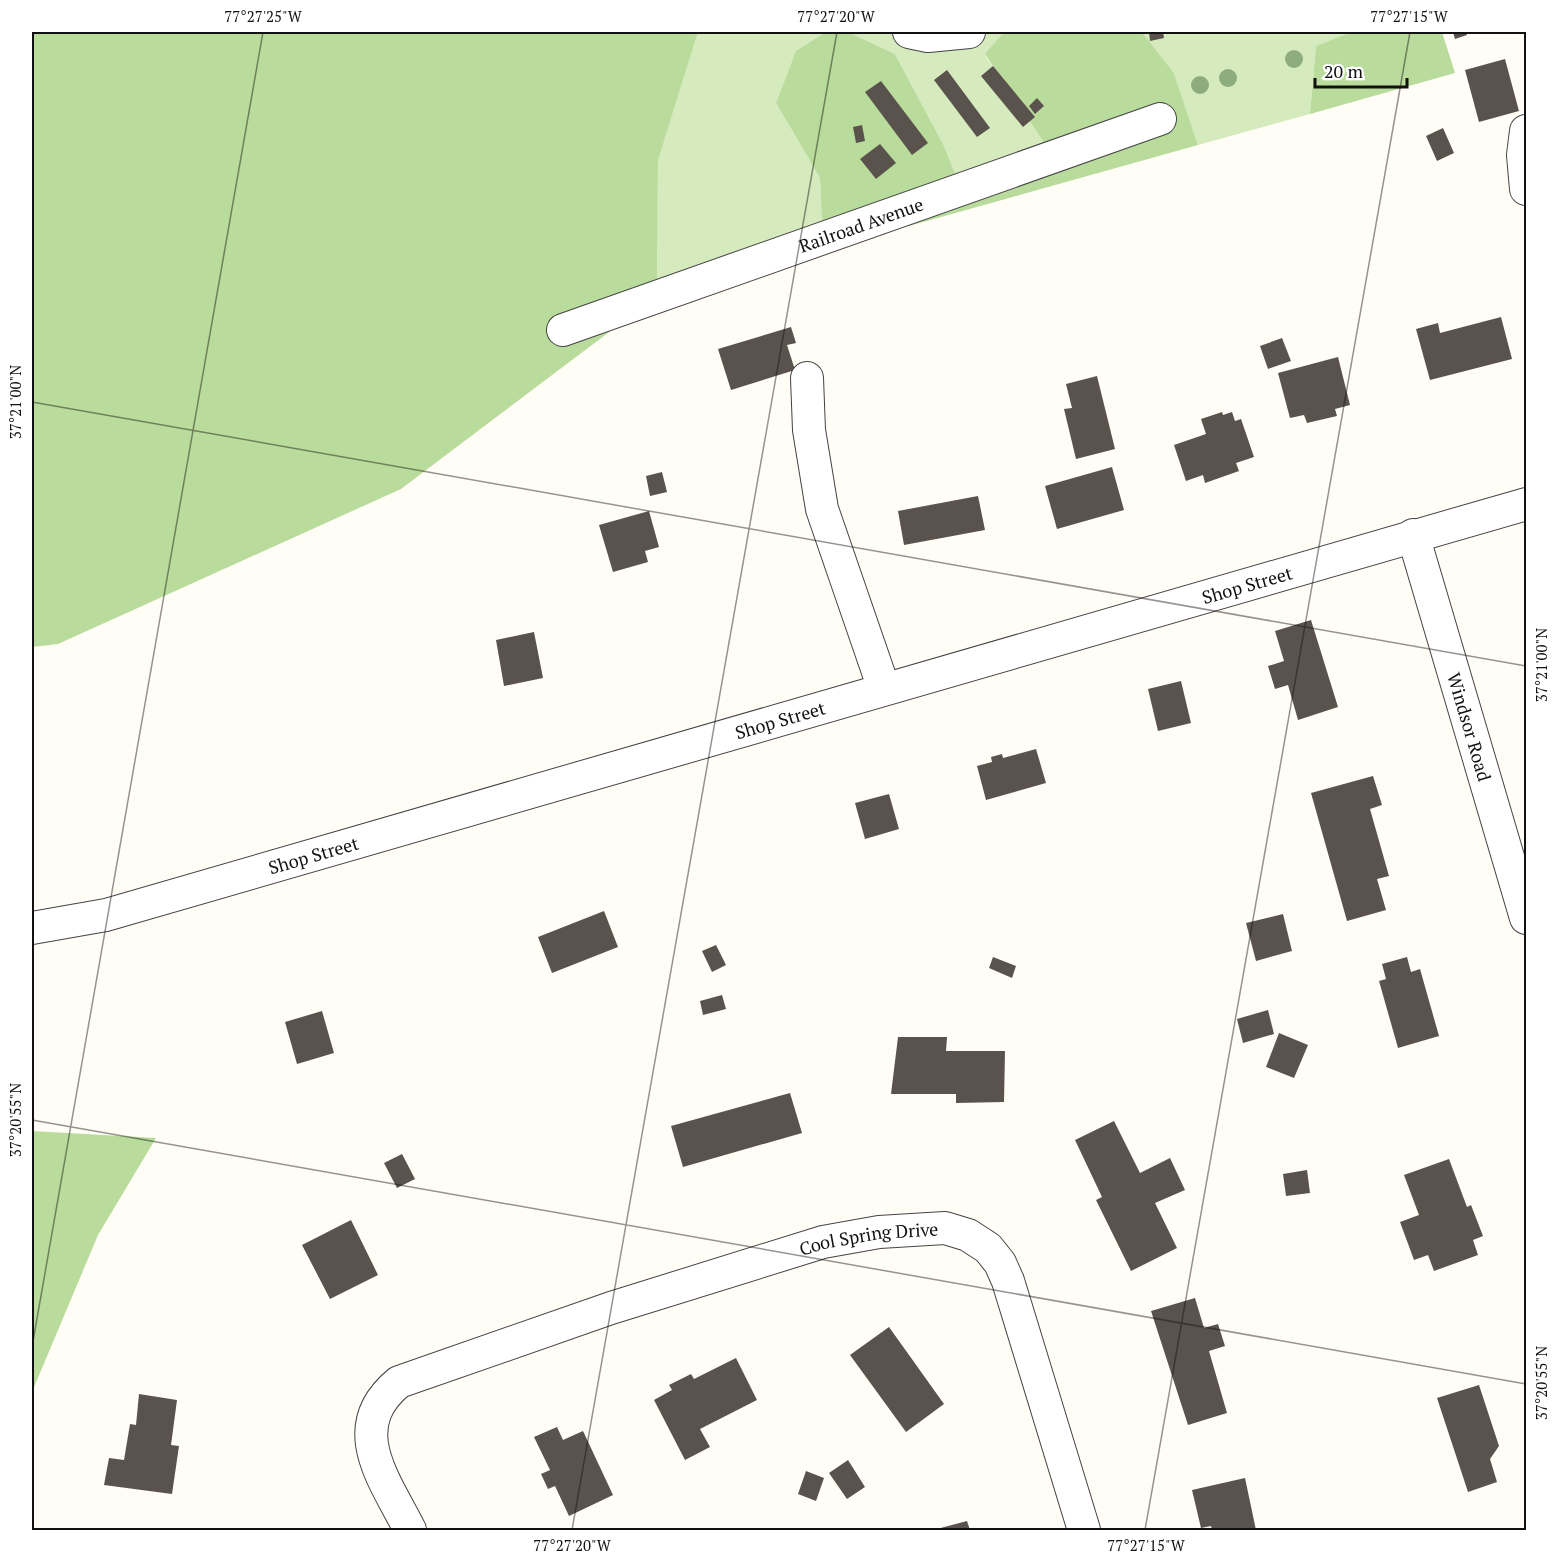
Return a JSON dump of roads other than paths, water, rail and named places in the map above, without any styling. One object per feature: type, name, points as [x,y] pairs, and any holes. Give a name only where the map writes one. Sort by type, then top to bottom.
[{"type":"street","points":[[909,32],[928,36],[969,32]]},
{"type":"street","name":"Railroad Avenue","points":[[563,330],[1160,119]]},
{"type":"street","points":[[1527,131],[1523,155],[1527,189]]},
{"type":"street","points":[[807,378],[809,430],[822,509],[884,689]]},
{"type":"street","name":"Shop Street","points":[[32,928],[106,915],[1413,535],[1527,504]]},
{"type":"street","name":"Windsor Road","points":[[1413,535],[1527,918]]},
{"type":"street","name":"Cool Spring Drive","points":[[411,1530],[373,1457],[369,1432],[374,1411],[386,1393],[399,1382],[611,1308],[824,1242],[879,1232],[945,1228],[968,1235],[988,1248],[1000,1263],[1084,1530]]}]
